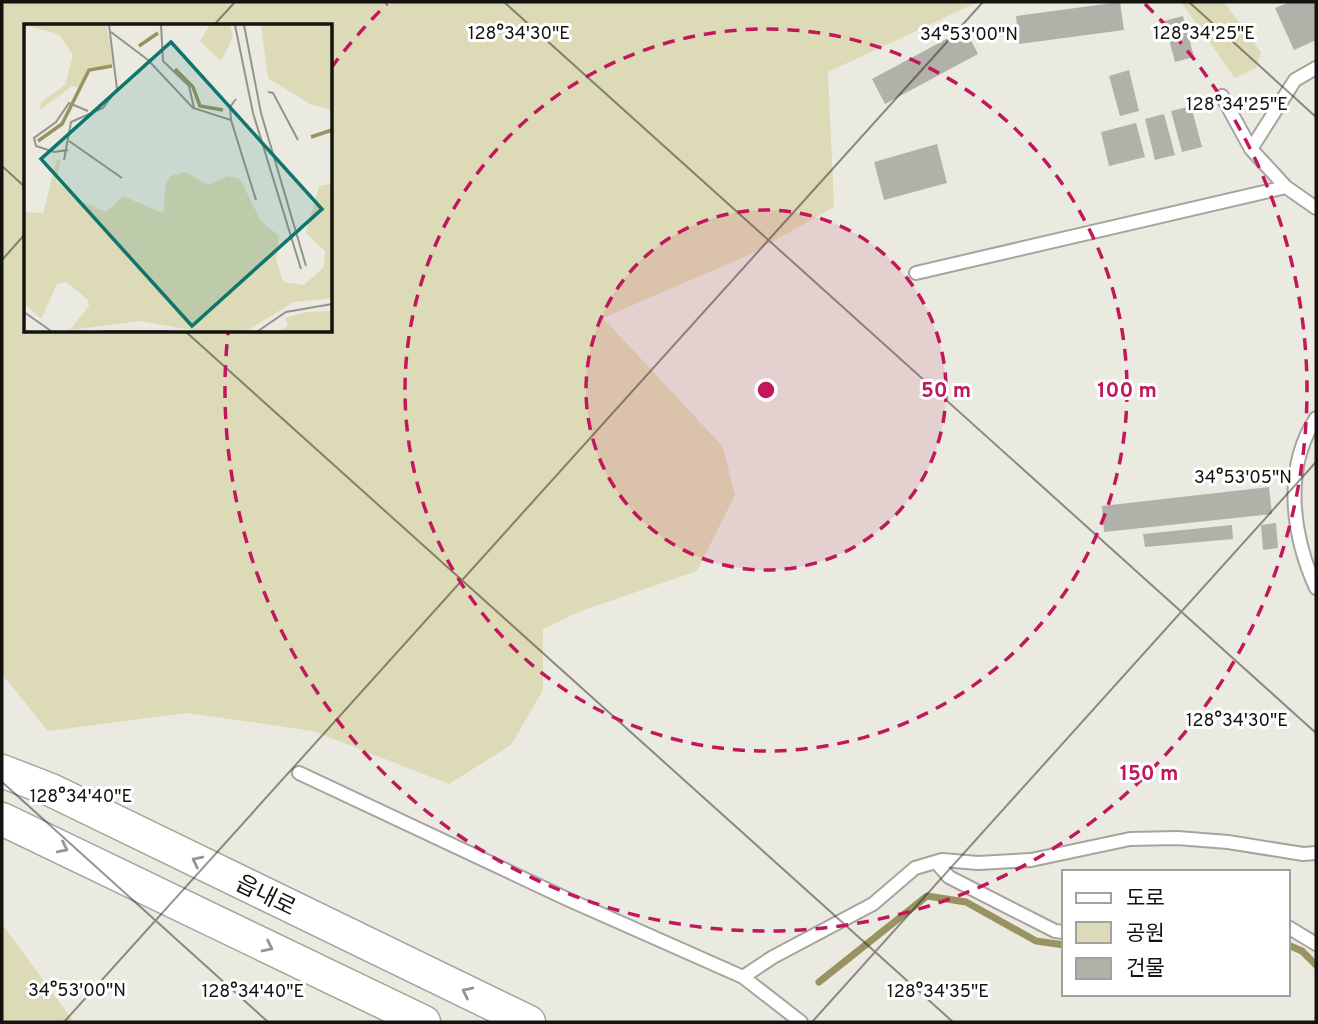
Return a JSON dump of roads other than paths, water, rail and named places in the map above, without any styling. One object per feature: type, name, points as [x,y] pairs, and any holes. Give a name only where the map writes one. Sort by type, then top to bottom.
[{"type":"street","name":"읍내로","points":[[2,771],[51,790],[529,1022]]},
{"type":"street","name":"읍내로","points":[[2,819],[424,1022]]},
{"type":"lane","points":[[1251,149],[1295,80],[1316,68]]},
{"type":"lane","points":[[1222,96],[1251,149],[1286,187],[1316,208]]},
{"type":"lane","points":[[916,273],[1286,187]]},
{"type":"lane","points":[[1316,418],[1305,436],[1296,464],[1295,484],[1296,523],[1316,588]]},
{"type":"lane","points":[[299,772],[567,899],[743,977],[801,1022]]},
{"type":"lane","points":[[743,977],[773,957],[873,904],[915,868],[943,860],[978,863],[1031,860],[1130,839],[1177,838],[1303,854],[1316,853]]},
{"type":"lane","points":[[936,862],[949,877],[1055,931],[1062,932]]},
{"type":"lane","points":[[1290,929],[1316,944]]},
{"type":"waterway","points":[[819,982],[927,896],[966,902],[1036,941],[1062,945]]},
{"type":"waterway","points":[[1290,946],[1302,951],[1316,965]]}]
